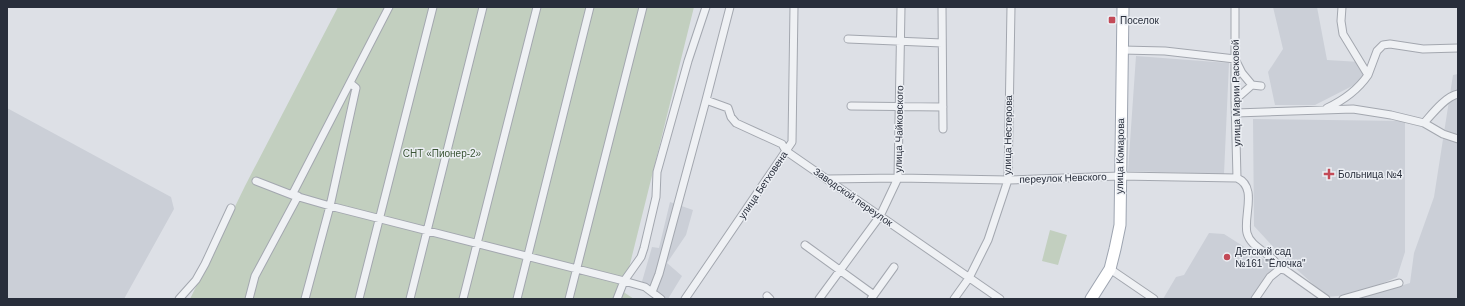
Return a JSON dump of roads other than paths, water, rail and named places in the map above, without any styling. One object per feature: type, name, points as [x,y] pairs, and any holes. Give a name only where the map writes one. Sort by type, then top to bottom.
[{"type":"main road","name":"улица Комарова","points":[[1091,299],[1110,269],[1120,225],[1123,7]]},
{"type":"street","points":[[250,299],[255,276],[389,7]]},
{"type":"street","points":[[359,299],[433,7]]},
{"type":"street","points":[[410,299],[483,7]]},
{"type":"street","points":[[463,299],[536,7]]},
{"type":"street","points":[[517,299],[590,7]]},
{"type":"street","points":[[569,299],[643,7]]},
{"type":"street","points":[[617,299],[624,281],[641,257],[644,248],[656,197],[657,172],[688,61],[706,7]]},
{"type":"street","points":[[652,292],[659,274],[730,7]]},
{"type":"street","name":"улица Бетховена","points":[[685,299],[792,142],[794,7]]},
{"type":"street","name":"улица Чайковского","points":[[819,299],[880,216],[898,178],[901,7]]},
{"type":"street","points":[[942,7],[943,129]]},
{"type":"street","name":"улица Нестерова","points":[[954,299],[969,278],[988,240],[1008,180],[1011,7]]},
{"type":"street","name":"улица Марии Расковой","points":[[1235,7],[1237,178]]},
{"type":"street","points":[[1342,7],[1340,21],[1343,34],[1368,75]]},
{"type":"street","points":[[848,39],[942,42]]},
{"type":"street","points":[[1324,110],[1350,96],[1361,86],[1368,75],[1377,51],[1383,45],[1390,44],[1423,49],[1458,48]]},
{"type":"street","points":[[1122,50],[1165,51],[1235,59],[1242,73],[1252,86]]},
{"type":"street","points":[[306,299],[330,206],[356,88],[350,83]]},
{"type":"street","points":[[1235,100],[1252,86],[1261,86]]},
{"type":"street","points":[[1424,123],[1446,100],[1458,94]]},
{"type":"street","name":"Заводской переулок","points":[[706,100],[728,108],[736,123],[782,144],[786,151],[969,278],[991,297],[1000,299]]},
{"type":"street","points":[[851,106],[943,107]]},
{"type":"street","points":[[1236,113],[1353,108],[1424,123],[1443,134],[1458,139]]},
{"type":"street","name":"переулок Невского","points":[[828,179],[898,178],[1008,180],[1120,176],[1237,178]]},
{"type":"street","points":[[1237,178],[1243,181],[1248,193],[1247,235],[1256,246],[1277,262],[1280,269]]},
{"type":"street","points":[[256,181],[295,196],[330,206],[645,287],[660,299]]},
{"type":"street","points":[[179,299],[196,280],[205,264],[230,208]]},
{"type":"street","points":[[805,245],[872,297],[894,267]]},
{"type":"street","points":[[1110,269],[1154,299]]},
{"type":"street","points":[[1255,299],[1270,277],[1280,269]]},
{"type":"street","points":[[1280,269],[1285,270],[1326,299]]},
{"type":"street","points":[[1343,299],[1399,283]]},
{"type":"place","name":"Поселок","points":[[1112,20]]},
{"type":"place","name":"Больница №4","points":[[1329,174]]},
{"type":"place","name":"Детский сад №161 \"Ёлочка\"","points":[[1227,257]]},
{"type":"park label","name":"СНТ «Пионер-2»","points":[[442,153]]}]
